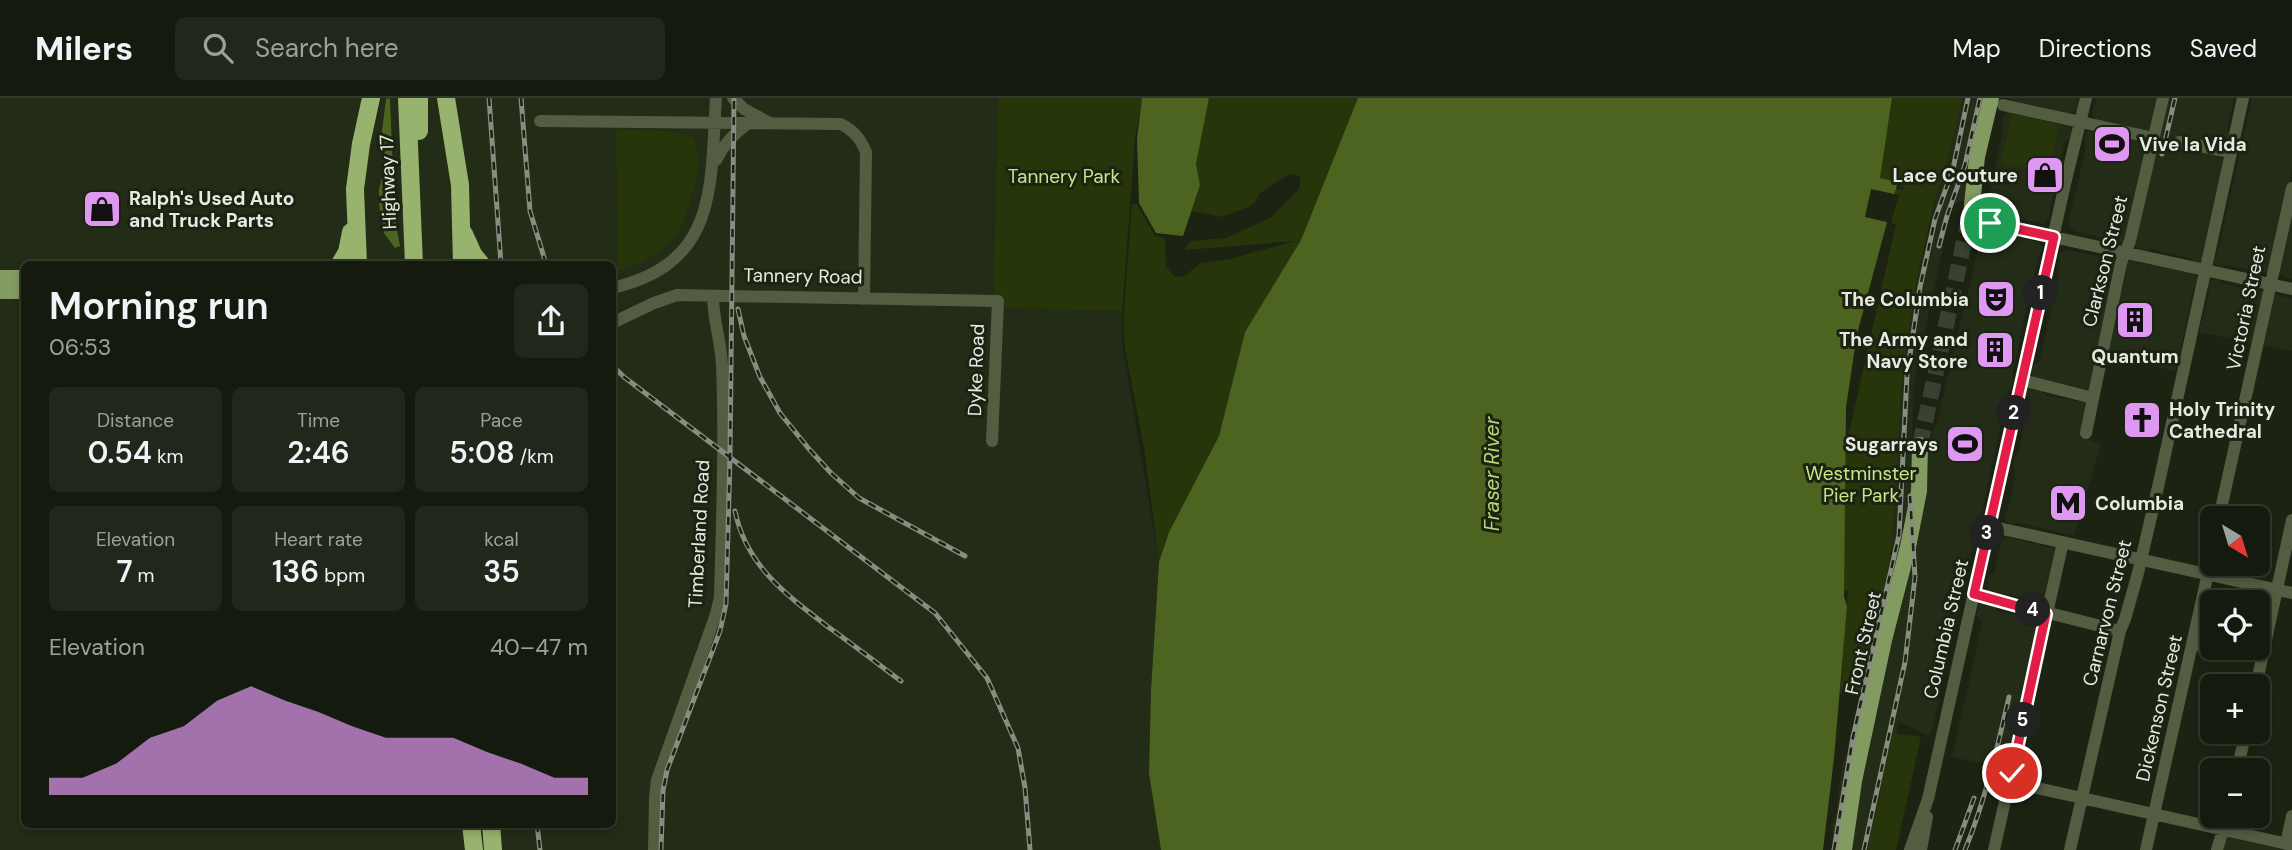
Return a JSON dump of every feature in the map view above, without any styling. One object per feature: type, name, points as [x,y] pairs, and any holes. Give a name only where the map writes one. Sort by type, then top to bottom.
[{"type":"highway","points":[[342,261],[350,244],[358,167],[371,98]]},
{"type":"highway","name":"Highway 17","points":[[407,98],[414,261]]},
{"type":"highway","name":"Highway 17","points":[[419,98],[426,261]]},
{"type":"highway","points":[[446,98],[460,185],[462,261]]},
{"type":"highway","points":[[355,209],[358,261]]},
{"type":"highway","points":[[462,230],[479,261]]},
{"type":"highway","points":[[471,828],[474,850]]},
{"type":"highway","points":[[491,828],[493,850]]},
{"type":"highway","points":[[502,850],[503,828]]},
{"type":"main road","points":[[1972,205],[1977,157],[1997,101]]},
{"type":"main road","points":[[0,278],[21,278]]},
{"type":"main road","points":[[0,291],[21,291]]},
{"type":"main road","name":"Front Street","points":[[1844,850],[1854,781],[1919,491],[1920,445]]},
{"type":"street","points":[[616,287],[653,275],[671,263],[698,229],[706,209],[713,167],[716,98]]},
{"type":"street","points":[[733,98],[744,109],[771,123]]},
{"type":"street","name":"Columbia Street","points":[[1910,850],[1928,799],[2087,98]]},
{"type":"street","name":"Clarkson Street","points":[[2086,433],[2121,263],[2126,253],[2163,98]]},
{"type":"street","name":"Carnarvon Street","points":[[2070,850],[2120,631],[2141,559],[2243,98]]},
{"type":"street","points":[[1997,101],[2154,138]]},
{"type":"street","points":[[540,121],[841,124],[857,135],[866,152],[864,299]]},
{"type":"street","points":[[713,167],[723,146],[747,124]]},
{"type":"street","points":[[2179,142],[2231,152]]},
{"type":"street","name":"Victoria Street","points":[[2222,506],[2292,188]]},
{"type":"street","points":[[1980,221],[2292,289]]},
{"type":"street","name":"Tannery Road","points":[[616,321],[677,295],[998,301]]},
{"type":"street","name":"Timberland Road","points":[[654,850],[657,780],[720,597],[722,362],[713,314],[713,296]]},
{"type":"street","name":"Dyke Road","points":[[992,441],[998,301]]},
{"type":"street","points":[[2022,380],[2093,398]]},
{"type":"street","points":[[2259,674],[2292,520]]},
{"type":"street","points":[[1989,526],[2200,572]]},
{"type":"street","points":[[1994,850],[2063,542]]},
{"type":"street","name":"Dickenson Street","points":[[2146,850],[2208,576]]},
{"type":"street","points":[[2217,576],[2292,593]]},
{"type":"street","points":[[1974,594],[2120,631]]},
{"type":"street","points":[[2193,644],[2200,646]]},
{"type":"street","points":[[2010,782],[2289,844],[2292,816]]},
{"type":"street","name":"Columbia Street","points":[[1921,850],[1928,799]]},
{"type":"street","points":[[2217,850],[2222,829]]},
{"type":"shaded area","points":[[0,98],[998,98],[993,308],[1122,311],[1122,342],[1159,562],[1149,773],[1161,850],[0,850]]},
{"type":"shaded area","points":[[1960,98],[1985,98],[1967,201],[1952,203],[1913,389],[1911,494],[1853,762],[1840,850],[1832,850],[1834,835],[1831,826],[1836,814],[1843,760],[1881,610],[1892,542],[1902,378],[1916,286]]},
{"type":"shaded area","points":[[2009,98],[2076,98],[2079,102],[2077,112],[2061,114],[2050,108],[2020,104]]},
{"type":"shaded area","points":[[2097,98],[2160,98],[2150,132],[2097,121],[2091,113]]},
{"type":"shaded area","points":[[2167,98],[2234,98],[2227,130],[2230,135],[2227,144],[2223,146],[2181,135],[2173,138],[2171,143],[2176,152],[2186,149],[2220,155],[2224,159],[2203,250],[2205,253],[2198,263],[2190,258],[2150,249],[2144,251],[2134,246]]},
{"type":"shaded area","points":[[2252,98],[2292,98],[2292,170],[2269,271],[2265,273],[2227,265],[2221,267],[2213,261],[2218,250]]},
{"type":"shaded area","points":[[2009,111],[2068,124],[2072,130],[2070,138],[2064,143],[2049,219],[2044,224],[2014,218],[2012,222],[1984,217],[1984,207],[1990,194],[2003,130],[2002,122],[2004,114]]},
{"type":"shaded area","points":[[2093,129],[2148,141],[2127,239],[2123,243],[2074,231],[2068,224],[2086,147],[2084,140],[2086,133]]},
{"type":"shaded area","points":[[2292,212],[2292,279],[2278,274]]},
{"type":"shaded area","points":[[1986,230],[2039,243],[2043,249],[2038,258],[2013,372],[2013,385],[2008,392],[1982,513],[1972,525],[1976,533],[1933,727],[1929,736],[1899,722],[1877,850],[1850,850],[1923,458],[1937,422],[1982,232]]},
{"type":"shaded area","points":[[2064,249],[2116,260],[2117,263],[2090,390],[2042,381],[2030,373],[2031,367],[2039,362],[2060,270],[2060,253]]},
{"type":"shaded area","points":[[2133,260],[2197,276],[2176,371],[2108,356],[2125,279],[2123,274],[2127,262]]},
{"type":"shaded area","points":[[2211,280],[2263,292],[2252,343],[2199,332]]},
{"type":"shaded area","points":[[2276,295],[2292,299],[2292,351],[2262,345]]},
{"type":"shaded area","points":[[2029,387],[2039,388],[2047,396],[2088,404],[2082,438],[2101,444],[2074,536],[2020,523],[2009,524],[2004,519],[2015,476],[2013,458],[2018,454],[2030,399],[2025,395]]},
{"type":"shaded area","points":[[2007,537],[2055,549],[2044,602],[1989,593],[1988,576],[1994,573],[2001,541]]},
{"type":"shaded area","points":[[1981,601],[1993,602],[1997,611],[2039,622],[2009,769],[1952,757],[1982,623],[1976,615]]},
{"type":"shaded area","points":[[2225,836],[2236,836],[2239,840],[2285,850],[2224,850]]},
{"type":"green space","name":"Tannery Park","points":[[998,98],[1142,98],[1135,139],[1122,311],[993,308]]},
{"type":"green space","points":[[1209,98],[1358,98],[1301,240],[1245,332],[1219,436],[1169,532],[1159,562],[1144,448],[1124,343],[1132,204],[1137,204],[1155,236],[1165,238],[1166,267],[1175,277],[1184,276],[1201,263],[1230,259],[1295,241],[1185,250],[1190,241],[1226,238],[1270,218],[1300,188],[1300,176],[1289,174],[1259,194],[1250,206],[1222,217],[1191,211],[1200,185],[1196,164]]},
{"type":"green space","name":"Westminster Pier Park","points":[[1892,98],[1962,98],[1916,286],[1902,378],[1892,543],[1881,610],[1859,695],[1840,693],[1848,591],[1814,588],[1896,224],[1865,217],[1895,195],[1896,189],[1903,190],[1904,187],[1879,178]]},
{"type":"green space","points":[[2012,114],[2059,125],[2048,173],[2001,163]]},
{"type":"green space","points":[[616,129],[670,131],[693,137],[699,163],[687,212],[676,235],[655,255],[618,271]]},
{"type":"green space","points":[[1893,733],[1921,737],[1896,850],[1868,850]]},
{"type":"water","points":[[390,98],[393,176],[389,201],[393,207],[400,246],[395,248],[384,233],[379,204],[379,189],[384,170],[381,139],[386,99]]},
{"type":"water","points":[[1142,98],[1209,98],[1196,164],[1200,185],[1183,236],[1156,233],[1139,203],[1137,139]]},
{"type":"water","name":"Fraser River","points":[[1358,98],[1892,98],[1880,178],[1893,181],[1892,184],[1897,185],[1857,334],[1846,407],[1844,597],[1847,606],[1823,850],[1161,850],[1149,773],[1159,562],[1169,532],[1219,436],[1245,332],[1301,240]]},
{"type":"pier","points":[[1871,189],[1899,195],[1891,223],[1865,217]]},
{"type":"tunnel","points":[[1920,445],[1972,205]]},
{"type":"railway","points":[[489,98],[501,261]]},
{"type":"railway","points":[[521,98],[530,211],[545,261]]},
{"type":"railway","points":[[661,850],[663,791],[667,770],[720,631],[726,604],[734,98]]},
{"type":"railway","points":[[1834,850],[1853,737],[1899,535],[1907,375],[1920,287],[1935,219],[1953,169],[1968,98]]},
{"type":"railway","points":[[1939,246],[1965,165],[1980,98]]},
{"type":"railway","points":[[2162,154],[2175,98]]},
{"type":"railway","points":[[738,309],[744,336],[760,377],[780,413],[831,473],[859,498],[965,556]]},
{"type":"railway","points":[[616,369],[935,613],[987,678],[1018,748],[1025,788],[1030,850]]},
{"type":"railway","points":[[1864,850],[1905,662],[1915,577],[1910,496]]},
{"type":"railway","points":[[735,511],[748,547],[769,577],[811,614],[901,681]]},
{"type":"railway","points":[[1965,850],[1985,794],[2009,697]]},
{"type":"railway","points":[[1955,850],[1974,798]]},
{"type":"railway","points":[[537,828],[540,850]]},
{"type":"place","name":"Vive la Vida","points":[[2112,144]]},
{"type":"place","name":"Lace Couture","points":[[2045,175]]},
{"type":"place","name":"Ralph's Used Auto and Truck Parts","points":[[102,209]]},
{"type":"place","name":"The Columbia","points":[[1996,299]]},
{"type":"place","name":"Quantum","points":[[2135,320]]},
{"type":"place","name":"The Army and Navy Store","points":[[1995,350]]},
{"type":"place","name":"Holy Trinity Cathedral","points":[[2142,420]]},
{"type":"place","name":"Sugarrays","points":[[1965,444]]},
{"type":"place","name":"Columbia","points":[[2068,503]]},
{"type":"route","points":[[1990,223],[2054,237],[1974,594],[2046,614],[2012,773]]}]
